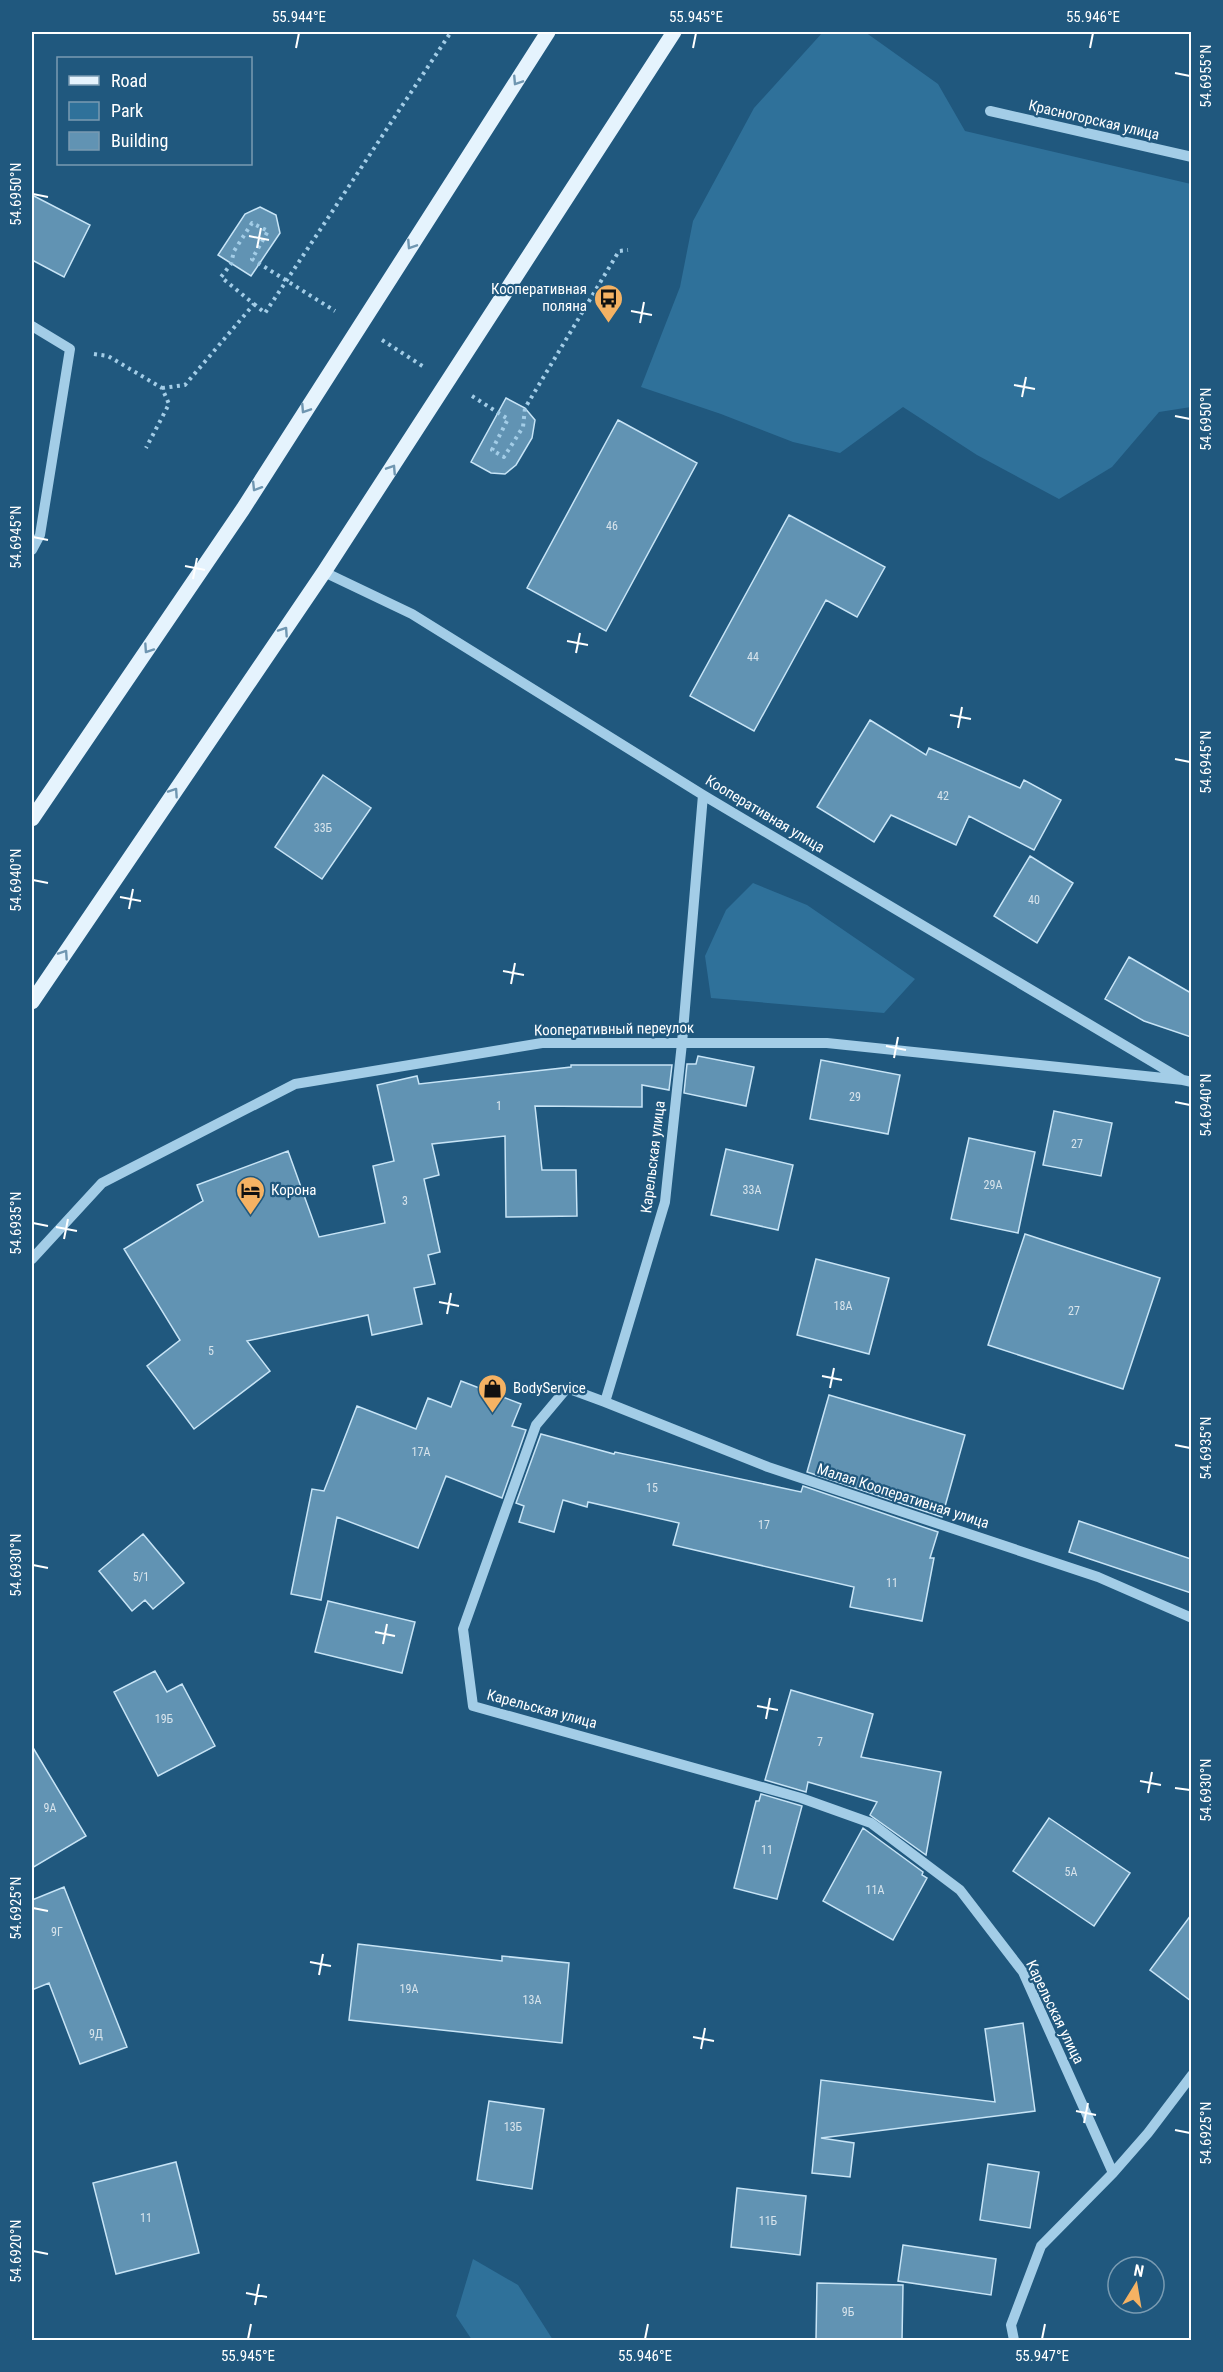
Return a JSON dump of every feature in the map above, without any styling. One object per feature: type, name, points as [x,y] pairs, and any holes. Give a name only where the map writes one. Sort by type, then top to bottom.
[{"type":"main road","points":[[32,819],[243,509],[548,32]]},
{"type":"main road","points":[[32,1002],[324,572],[674,32]]},
{"type":"street","name":"Красногорская улица","points":[[990,111],[1191,157]]},
{"type":"street","points":[[32,326],[70,349],[40,535],[32,550]]},
{"type":"street","name":"Кооперативная улица","points":[[324,572],[412,614],[703,795],[1187,1081]]},
{"type":"street","name":"Карельская улица","points":[[703,795],[682,1043],[663,1214],[605,1402],[567,1388],[536,1425],[463,1629],[473,1706],[801,1798],[871,1823],[960,1890],[1023,1972],[1113,2173]]},
{"type":"street","name":"Кооперативный переулок","points":[[32,1259],[102,1183],[295,1084],[542,1042],[827,1043],[1187,1081]]},
{"type":"street","name":"Малая Кооперативная улица","points":[[605,1402],[768,1467],[1098,1577],[1191,1618]]},
{"type":"street","points":[[1014,2340],[1011,2325],[1041,2246],[1149,2133],[1191,2075]]},
{"type":"path","points":[[252,259],[268,231],[252,223],[234,251],[231,264],[221,277],[265,313],[451,32]]},
{"type":"path","points":[[508,419],[492,450],[504,456],[523,427],[525,408],[619,251],[628,250]]},
{"type":"path","points":[[162,388],[184,385],[254,304]]},
{"type":"path","points":[[108,356],[162,388],[169,404],[146,448]]},
{"type":"green space","points":[[823,32],[865,32],[938,84],[965,131],[1191,184],[1191,407],[1159,412],[1112,467],[1059,499],[977,455],[903,407],[840,453],[793,442],[721,414],[641,387],[680,287],[693,221],[754,108]]},
{"type":"green space","points":[[753,883],[807,905],[915,979],[884,1013],[711,998],[705,956],[726,910]]},
{"type":"green space","points":[[473,2259],[518,2285],[553,2340],[472,2340],[456,2316]]},
{"type":"building","points":[[32,195],[90,225],[64,277],[32,260]]},
{"type":"building","points":[[260,207],[276,215],[280,233],[251,276],[218,255],[245,214]]},
{"type":"building","points":[[506,398],[525,408],[535,420],[532,438],[516,465],[505,474],[491,473],[471,462]]},
{"type":"building","points":[[618,420],[697,463],[606,631],[527,588]]},
{"type":"building","points":[[789,515],[885,567],[857,617],[826,600],[754,731],[690,696]]},
{"type":"building","points":[[870,720],[926,755],[929,748],[1020,788],[1024,780],[1061,800],[1034,850],[969,816],[956,845],[891,815],[874,842],[817,807]]},
{"type":"building","points":[[323,775],[371,808],[322,879],[275,847]]},
{"type":"building","points":[[1030,856],[1073,883],[1037,943],[994,916]]},
{"type":"building","points":[[1129,957],[1191,993],[1191,1037],[1144,1021],[1105,999]]},
{"type":"building","points":[[698,1056],[754,1067],[746,1106],[684,1093],[687,1064],[696,1064]]},
{"type":"building","points":[[821,1060],[900,1075],[888,1134],[810,1119]]},
{"type":"building","points":[[571,1065],[672,1065],[669,1090],[642,1085],[642,1107],[535,1106],[542,1170],[576,1170],[577,1216],[506,1217],[505,1136],[432,1144],[439,1175],[424,1179],[440,1252],[428,1255],[435,1284],[414,1288],[422,1324],[372,1335],[368,1315],[247,1341],[270,1371],[194,1429],[147,1366],[180,1340],[124,1249],[203,1201],[197,1185],[288,1151],[319,1237],[385,1223],[373,1166],[394,1161],[377,1085],[417,1076],[419,1084],[571,1067]]},
{"type":"building","points":[[1054,1111],[1112,1123],[1101,1176],[1043,1165]]},
{"type":"building","points":[[969,1138],[1035,1152],[1018,1233],[951,1219]]},
{"type":"building","points":[[726,1149],[793,1165],[778,1230],[711,1215]]},
{"type":"building","points":[[1025,1234],[1160,1278],[1123,1389],[988,1345]]},
{"type":"building","points":[[816,1259],[889,1278],[869,1354],[797,1335]]},
{"type":"building","points":[[461,1381],[521,1404],[512,1426],[526,1430],[502,1498],[446,1476],[418,1548],[337,1517],[321,1600],[291,1594],[312,1489],[324,1491],[357,1406],[416,1429],[428,1398],[451,1407]]},
{"type":"building","points":[[829,1395],[965,1435],[942,1517],[807,1472]]},
{"type":"building","points":[[541,1434],[614,1454],[615,1452],[801,1492],[803,1486],[938,1532],[930,1558],[934,1558],[922,1621],[850,1607],[854,1587],[673,1545],[679,1523],[588,1502],[587,1507],[563,1500],[554,1532],[519,1522],[524,1506],[516,1503]]},
{"type":"building","points":[[1079,1521],[1191,1559],[1191,1593],[1069,1552]]},
{"type":"building","points":[[143,1534],[184,1583],[153,1609],[145,1600],[132,1611],[99,1571]]},
{"type":"building","points":[[328,1601],[415,1622],[402,1673],[315,1652]]},
{"type":"building","points":[[155,1671],[167,1692],[182,1684],[215,1746],[158,1776],[114,1692]]},
{"type":"building","points":[[791,1690],[873,1714],[861,1757],[941,1772],[926,1855],[870,1815],[877,1802],[808,1782],[806,1792],[765,1780]]},
{"type":"building","points":[[32,1746],[86,1836],[32,1868]]},
{"type":"building","points":[[761,1794],[802,1806],[777,1899],[734,1888],[756,1801],[759,1801]]},
{"type":"building","points":[[1049,1818],[1130,1873],[1094,1926],[1013,1871]]},
{"type":"building","points":[[863,1828],[923,1872],[922,1875],[927,1878],[893,1940],[823,1901]]},
{"type":"building","points":[[64,1887],[127,2047],[80,2064],[49,1983],[32,1990],[32,1900]]},
{"type":"building","points":[[1191,1915],[1191,2001],[1150,1970]]},
{"type":"building","points":[[358,1944],[502,1961],[502,1956],[569,1963],[562,2043],[349,2020]]},
{"type":"building","points":[[1023,2023],[1035,2111],[821,2138],[854,2143],[850,2177],[812,2173],[821,2080],[995,2102],[985,2029]]},
{"type":"building","points":[[489,2101],[544,2109],[532,2189],[477,2180]]},
{"type":"building","points":[[176,2162],[199,2253],[116,2274],[93,2183]]},
{"type":"building","points":[[988,2164],[1039,2172],[1030,2228],[980,2220]]},
{"type":"building","points":[[737,2188],[806,2196],[800,2255],[731,2247]]},
{"type":"building","points":[[903,2245],[996,2259],[991,2295],[898,2281]]},
{"type":"building","points":[[817,2283],[903,2285],[902,2340],[816,2340]]},
{"type":"place","name":"Кооперативная поляна","points":[[608,324]]},
{"type":"place","name":"Корона","points":[[250,1216]]},
{"type":"place","name":"BodyService","points":[[492,1414]]}]
